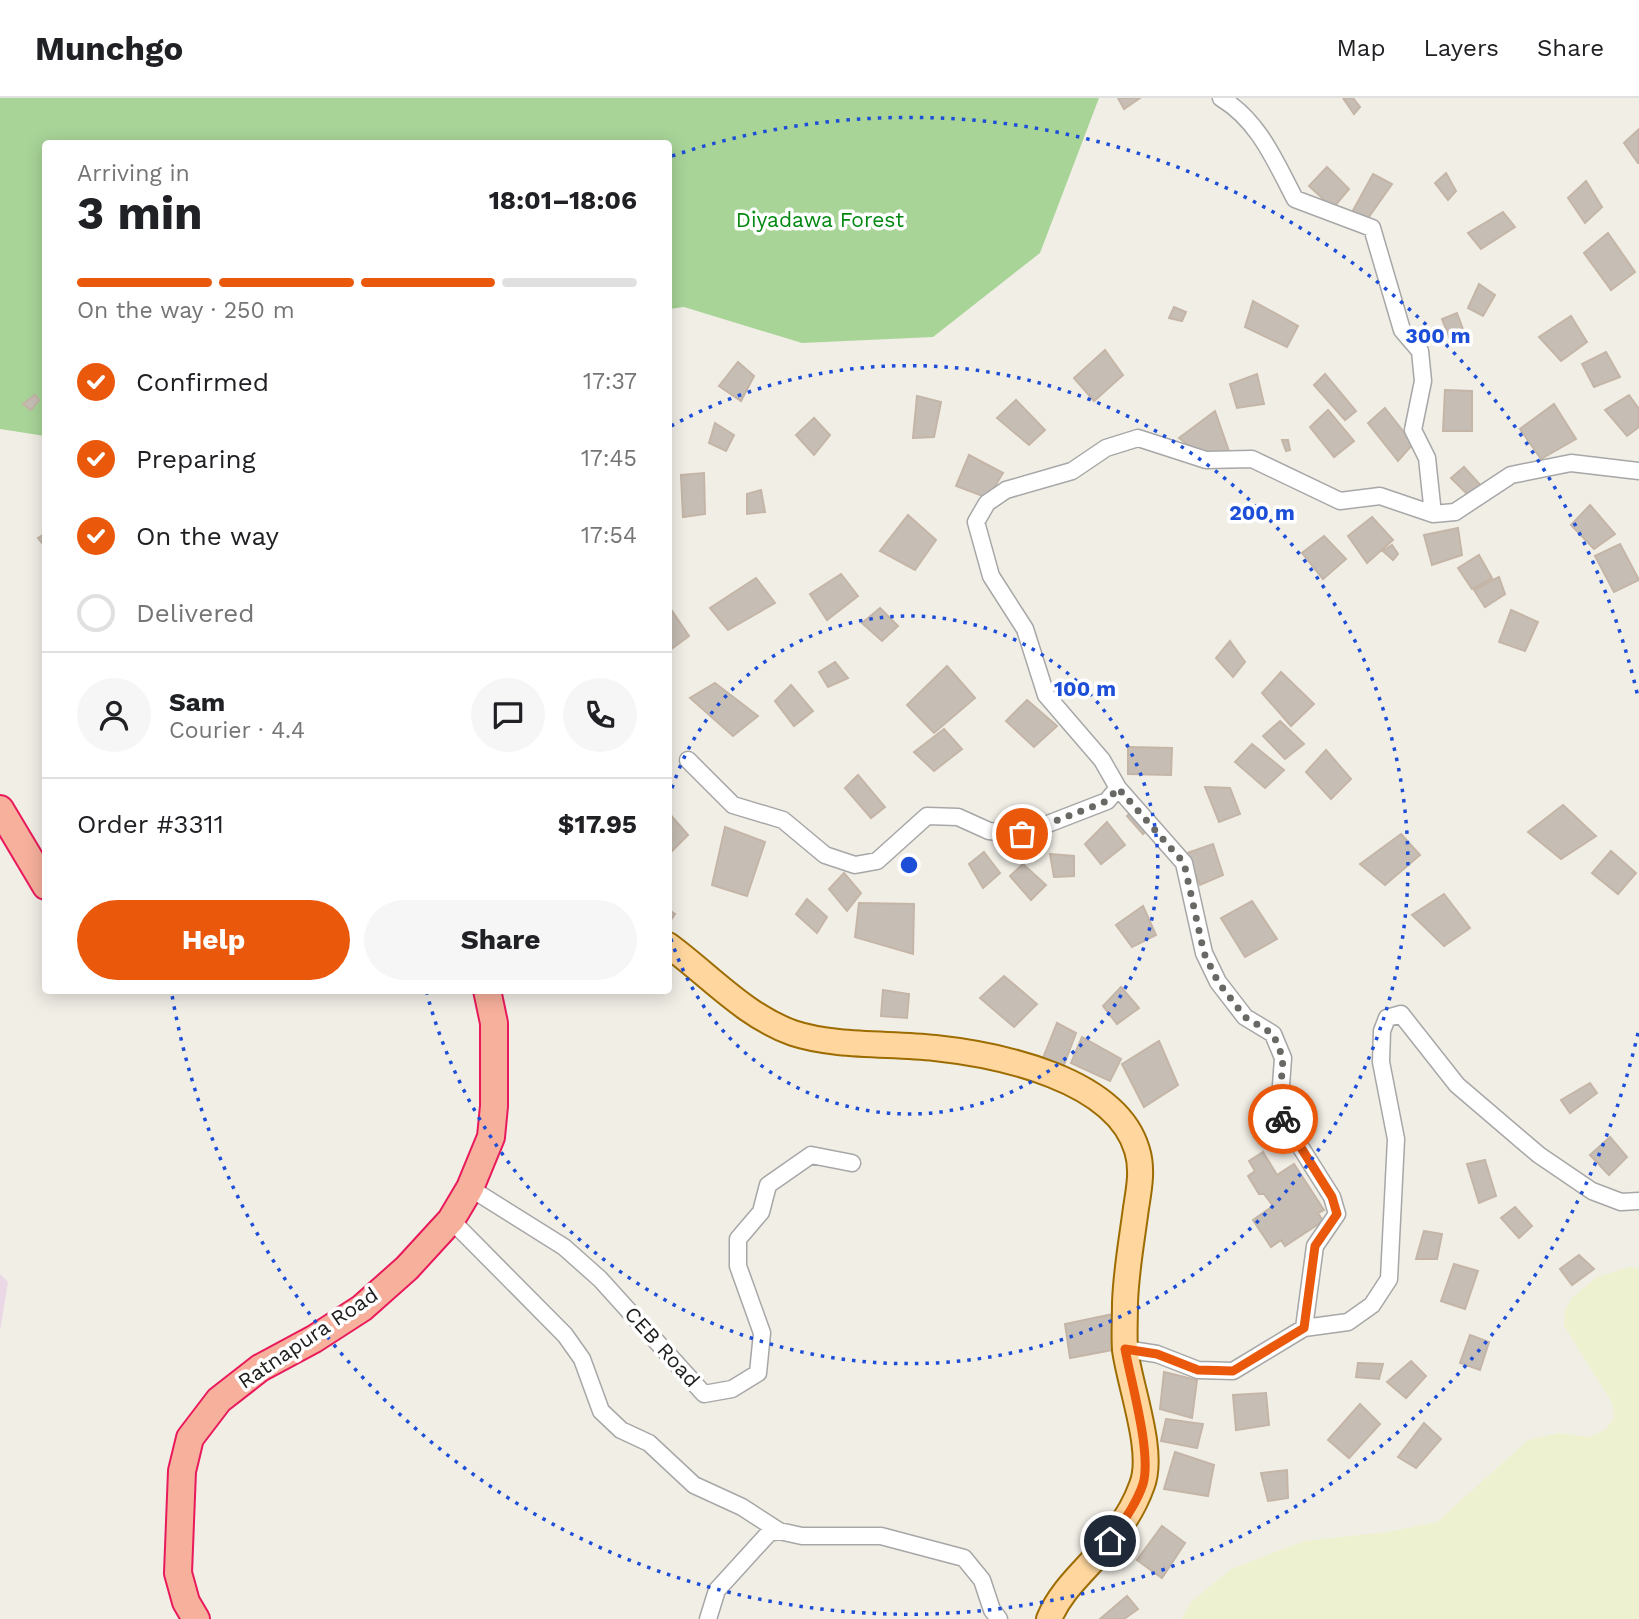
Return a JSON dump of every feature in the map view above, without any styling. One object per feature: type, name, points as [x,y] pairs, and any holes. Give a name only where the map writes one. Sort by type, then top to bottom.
[{"type":"highway","points":[[0,809],[42,879]]},
{"type":"highway","name":"Ratnapura Road","points":[[196,1619],[186,1602],[178,1573],[182,1471],[190,1438],[219,1400],[260,1368],[314,1339],[362,1308],[407,1268],[451,1220],[470,1188],[491,1137],[494,1106],[494,1023],[488,994]]},
{"type":"main road","points":[[672,948],[769,1023],[796,1034],[878,1045],[936,1048],[993,1058],[1052,1073],[1113,1110],[1130,1130],[1138,1153],[1140,1177],[1125,1301],[1125,1349],[1146,1456],[1143,1483],[1131,1509],[1110,1541],[1056,1601],[1049,1619]]},
{"type":"street","points":[[1221,98],[1238,109],[1263,138],[1294,199],[1372,228],[1402,330],[1420,351],[1423,381],[1413,430],[1427,458],[1433,514]]},
{"type":"street","points":[[1304,1328],[1315,1246],[1337,1214],[1332,1197],[1279,1113],[1283,1058],[1273,1034],[1245,1017],[1218,982],[1204,953],[1184,863],[1118,788],[1102,760],[1046,695],[1025,629],[991,576],[976,522],[987,503],[1006,490],[1072,471],[1106,448],[1138,438],[1206,460],[1252,459],[1340,501],[1380,496],[1433,514],[1455,512],[1511,475],[1571,463],[1639,471]]},
{"type":"street","points":[[688,760],[733,805],[783,820],[825,855],[855,865],[877,860],[927,816],[958,817],[989,831],[1022,834],[1107,801],[1118,788]]},
{"type":"street","points":[[1125,1349],[1157,1354],[1198,1370],[1233,1371],[1304,1328],[1348,1322],[1372,1305],[1389,1279],[1396,1139],[1381,1062],[1381,1031],[1387,1018],[1401,1014],[1457,1085],[1539,1155],[1592,1191],[1621,1202],[1639,1201]]},
{"type":"street","name":"CEB Road","points":[[470,1188],[564,1247],[600,1279],[704,1394],[732,1388],[758,1373],[762,1333],[738,1266],[738,1239],[761,1212],[768,1185],[811,1155],[852,1163]]},
{"type":"street","points":[[451,1220],[565,1335],[582,1359],[601,1411],[621,1430],[649,1443],[694,1485],[742,1507],[779,1531]]},
{"type":"street","points":[[708,1619],[717,1590],[769,1532],[779,1531],[802,1536],[881,1536],[964,1558],[982,1580],[992,1610],[999,1619]]},
{"type":"shaded area","points":[[0,1274],[8,1282],[0,1331]]},
{"type":"green space","name":"Diyadawa Forest","points":[[0,98],[1099,98],[1040,253],[933,337],[802,343],[684,307],[672,309],[672,140],[42,140],[42,436],[0,429]]},
{"type":"green space","points":[[1629,1267],[1639,1268],[1639,1619],[1181,1619],[1192,1601],[1231,1569],[1304,1541],[1387,1532],[1437,1522],[1528,1440],[1559,1433],[1590,1437],[1605,1430],[1614,1418],[1612,1403],[1564,1326],[1565,1310],[1573,1297],[1597,1277]]},
{"type":"building","points":[[1118,98],[1140,98],[1124,109]]},
{"type":"building","points":[[1343,98],[1353,98],[1360,107],[1354,114]]},
{"type":"building","points":[[1639,129],[1639,163],[1638,163],[1624,143]]},
{"type":"building","points":[[1327,167],[1349,189],[1333,208],[1309,186]]},
{"type":"building","points":[[1446,173],[1456,191],[1448,200],[1435,183]]},
{"type":"building","points":[[1373,174],[1392,184],[1366,221],[1350,216]]},
{"type":"building","points":[[1586,181],[1602,207],[1585,223],[1568,198]]},
{"type":"building","points":[[1503,212],[1515,227],[1481,249],[1468,233]]},
{"type":"building","points":[[1608,233],[1635,272],[1611,290],[1584,253]]},
{"type":"building","points":[[1479,284],[1495,295],[1483,316],[1468,308]]},
{"type":"building","points":[[1253,301],[1298,326],[1287,347],[1245,327]]},
{"type":"building","points":[[1174,307],[1186,312],[1182,321],[1169,318]]},
{"type":"building","points":[[1457,313],[1467,340],[1452,344],[1442,319]]},
{"type":"building","points":[[1571,316],[1587,342],[1561,361],[1539,337]]},
{"type":"building","points":[[1105,350],[1123,375],[1094,401],[1074,378]]},
{"type":"building","points":[[1606,352],[1620,377],[1594,387],[1582,364]]},
{"type":"building","points":[[738,362],[754,376],[741,401],[719,386]]},
{"type":"building","points":[[1257,374],[1264,404],[1237,408],[1230,384]]},
{"type":"building","points":[[1325,374],[1356,411],[1345,420],[1314,385]]},
{"type":"building","points":[[1445,390],[1472,391],[1472,431],[1443,431]]},
{"type":"building","points":[[35,395],[39,400],[31,410],[23,404]]},
{"type":"building","points":[[1629,395],[1639,409],[1639,427],[1627,436],[1605,410]]},
{"type":"building","points":[[917,396],[941,402],[934,437],[913,438]]},
{"type":"building","points":[[1016,400],[1045,430],[1029,445],[997,418]]},
{"type":"building","points":[[1554,404],[1576,439],[1541,459],[1520,429]]},
{"type":"building","points":[[1385,408],[1413,444],[1398,461],[1368,423]]},
{"type":"building","points":[[1328,410],[1354,441],[1334,457],[1310,427]]},
{"type":"building","points":[[1215,411],[1230,454],[1203,456],[1179,438]]},
{"type":"building","points":[[814,418],[830,435],[814,455],[796,435]]},
{"type":"building","points":[[715,423],[734,435],[726,451],[709,443]]},
{"type":"building","points":[[1282,440],[1288,440],[1290,450],[1286,451]]},
{"type":"building","points":[[969,455],[1003,473],[988,498],[956,486]]},
{"type":"building","points":[[1464,467],[1483,488],[1471,498],[1451,478]]},
{"type":"building","points":[[704,473],[705,514],[683,517],[681,475]]},
{"type":"building","points":[[761,490],[765,512],[747,514],[747,494]]},
{"type":"building","points":[[1590,505],[1615,534],[1594,549],[1571,525]]},
{"type":"building","points":[[908,515],[936,540],[915,570],[880,551]]},
{"type":"building","points":[[1372,517],[1393,540],[1367,563],[1348,536]]},
{"type":"building","points":[[1458,528],[1462,555],[1432,565],[1424,535]]},
{"type":"building","points":[[1324,536],[1346,559],[1323,579],[1302,553]]},
{"type":"building","points":[[1620,544],[1639,580],[1614,592],[1595,556]]},
{"type":"building","points":[[1392,545],[1398,554],[1393,560],[1383,551]]},
{"type":"building","points":[[1479,555],[1492,578],[1472,589],[1458,568]]},
{"type":"building","points":[[841,574],[858,596],[827,620],[810,594]]},
{"type":"building","points":[[1499,577],[1505,594],[1485,607],[1474,590]]},
{"type":"building","points":[[756,578],[775,603],[728,630],[710,608]]},
{"type":"building","points":[[880,608],[898,626],[882,641],[862,623]]},
{"type":"building","points":[[1511,610],[1538,622],[1525,651],[1499,642]]},
{"type":"building","points":[[672,611],[689,636],[672,649]]},
{"type":"building","points":[[1230,641],[1245,662],[1233,677],[1216,658]]},
{"type":"building","points":[[835,662],[848,678],[828,687],[819,672]]},
{"type":"building","points":[[947,666],[975,698],[934,733],[907,705]]},
{"type":"building","points":[[1281,672],[1314,704],[1291,726],[1262,693]]},
{"type":"building","points":[[715,683],[758,716],[733,736],[690,698]]},
{"type":"building","points":[[791,685],[813,711],[794,726],[775,701]]},
{"type":"building","points":[[1027,700],[1057,726],[1034,747],[1006,721]]},
{"type":"building","points":[[1280,721],[1304,744],[1285,759],[1263,736]]},
{"type":"building","points":[[944,729],[962,749],[934,771],[914,752]]},
{"type":"building","points":[[1252,744],[1284,770],[1265,788],[1235,762]]},
{"type":"building","points":[[1128,747],[1172,748],[1171,775],[1128,774]]},
{"type":"building","points":[[1326,750],[1351,779],[1331,799],[1306,772]]},
{"type":"building","points":[[858,775],[885,807],[871,818],[845,788]]},
{"type":"building","points":[[1205,787],[1230,788],[1240,814],[1219,822]]},
{"type":"building","points":[[1563,805],[1596,836],[1561,859],[1528,832]]},
{"type":"building","points":[[1133,810],[1150,828],[1143,834],[1127,816]]},
{"type":"building","points":[[672,817],[688,835],[672,851]]},
{"type":"building","points":[[1107,822],[1125,845],[1101,864],[1085,844]]},
{"type":"building","points":[[725,827],[765,842],[747,896],[712,885]]},
{"type":"building","points":[[1401,834],[1420,855],[1385,885],[1360,864]]},
{"type":"building","points":[[1213,844],[1223,875],[1200,885],[1187,853]]},
{"type":"building","points":[[1611,851],[1636,873],[1618,894],[1592,873]]},
{"type":"building","points":[[984,852],[1000,873],[983,888],[969,864]]},
{"type":"building","points":[[1050,854],[1074,856],[1074,876],[1054,877]]},
{"type":"building","points":[[1023,864],[1046,885],[1031,900],[1010,876]]},
{"type":"building","points":[[844,873],[861,893],[847,911],[829,889]]},
{"type":"building","points":[[1444,894],[1470,928],[1444,946],[1412,915]]},
{"type":"building","points":[[807,899],[827,917],[817,933],[796,914]]},
{"type":"building","points":[[1252,901],[1277,939],[1245,957],[1221,918]]},
{"type":"building","points":[[859,903],[914,904],[913,954],[855,937]]},
{"type":"building","points":[[1143,906],[1156,935],[1132,947],[1116,925]]},
{"type":"building","points":[[1004,976],[1037,1004],[1014,1027],[980,998]]},
{"type":"building","points":[[1121,987],[1139,1008],[1117,1024],[1103,1006]]},
{"type":"building","points":[[883,990],[909,994],[907,1018],[881,1016]]},
{"type":"building","points":[[1057,1023],[1076,1033],[1062,1070],[1041,1063]]},
{"type":"building","points":[[1082,1037],[1121,1059],[1110,1081],[1071,1063]]},
{"type":"building","points":[[1159,1041],[1178,1085],[1144,1107],[1122,1064]]},
{"type":"building","points":[[1590,1083],[1597,1093],[1570,1113],[1561,1100]]},
{"type":"building","points":[[1610,1137],[1627,1157],[1609,1175],[1590,1155]]},
{"type":"building","points":[[1263,1152],[1277,1175],[1294,1164],[1324,1210],[1318,1213],[1323,1221],[1285,1246],[1281,1240],[1271,1247],[1253,1220],[1273,1206],[1264,1194],[1259,1194],[1248,1176],[1255,1171],[1249,1161]]},
{"type":"building","points":[[1485,1160],[1496,1196],[1479,1203],[1467,1164]]},
{"type":"building","points":[[1515,1207],[1532,1226],[1519,1238],[1501,1218]]},
{"type":"building","points":[[1424,1231],[1442,1234],[1437,1259],[1416,1259]]},
{"type":"building","points":[[1579,1255],[1594,1269],[1572,1285],[1560,1269]]},
{"type":"building","points":[[1454,1264],[1478,1271],[1465,1309],[1441,1301]]},
{"type":"building","points":[[1113,1314],[1118,1349],[1070,1358],[1065,1324]]},
{"type":"building","points":[[1470,1335],[1489,1342],[1480,1370],[1460,1363]]},
{"type":"building","points":[[1411,1361],[1426,1376],[1406,1398],[1387,1382]]},
{"type":"building","points":[[1358,1363],[1383,1364],[1379,1379],[1356,1377]]},
{"type":"building","points":[[1164,1372],[1197,1380],[1192,1418],[1160,1409]]},
{"type":"building","points":[[1266,1393],[1269,1425],[1236,1430],[1233,1395]]},
{"type":"building","points":[[1360,1404],[1380,1424],[1349,1458],[1328,1440]]},
{"type":"building","points":[[1166,1419],[1203,1424],[1197,1448],[1161,1441]]},
{"type":"building","points":[[1424,1423],[1441,1439],[1416,1468],[1398,1457]]},
{"type":"building","points":[[1175,1452],[1214,1465],[1208,1496],[1164,1489]]},
{"type":"building","points":[[1287,1470],[1288,1498],[1268,1501],[1261,1473]]},
{"type":"building","points":[[1162,1526],[1185,1543],[1162,1578],[1137,1560]]},
{"type":"building","points":[[1127,1596],[1138,1609],[1124,1619],[1100,1619]]},
{"type":"way so far","points":[[1022,834],[1107,801],[1118,788],[1184,863],[1204,953],[1218,982],[1245,1017],[1273,1034],[1283,1058],[1279,1113],[1283,1119]]},
{"type":"route","points":[[1110,1541],[1131,1509],[1143,1483],[1146,1456],[1125,1349],[1157,1354],[1198,1370],[1233,1371],[1304,1328],[1315,1246],[1337,1214],[1332,1197],[1283,1119]]}]
